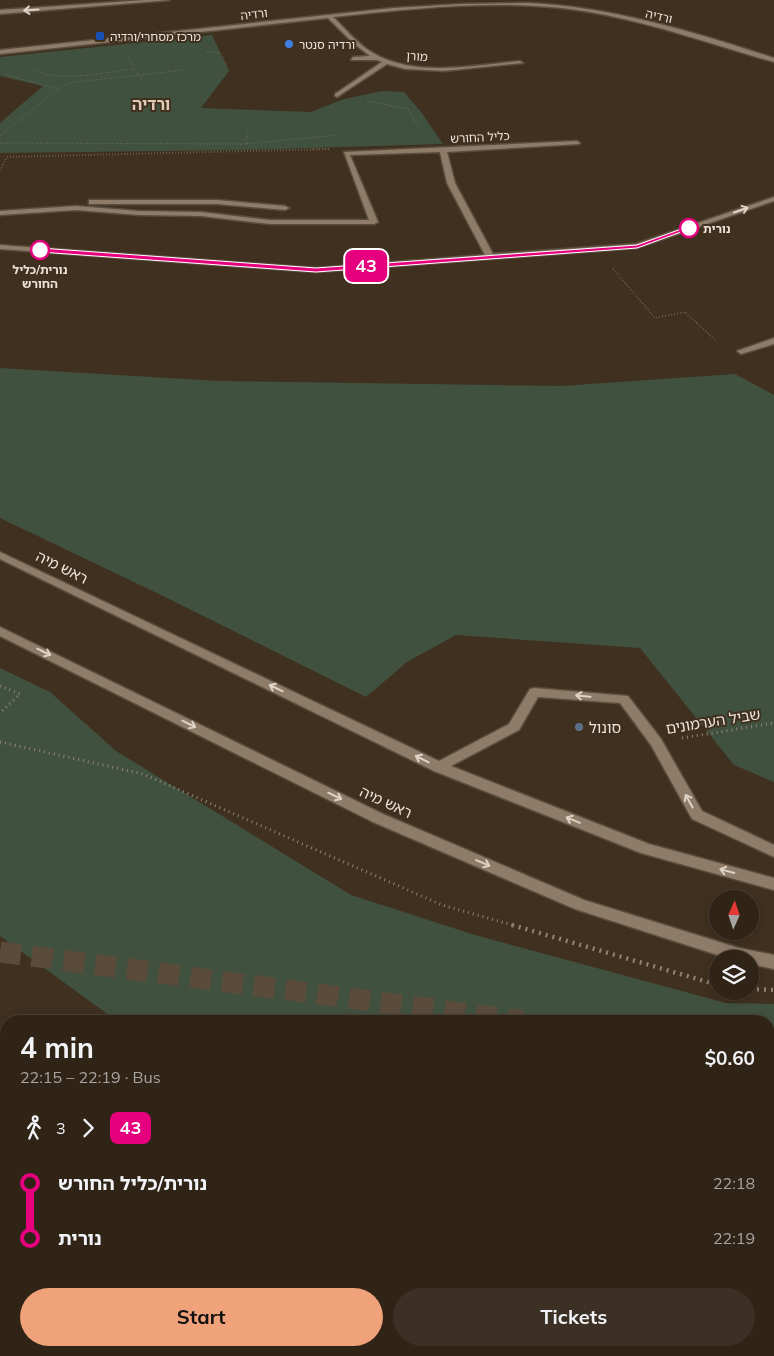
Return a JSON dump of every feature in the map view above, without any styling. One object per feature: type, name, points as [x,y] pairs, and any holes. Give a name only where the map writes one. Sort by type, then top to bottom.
[{"type":"street","points":[[0,12],[167,0]]},
{"type":"street","name":"ורדיה","points":[[0,52],[329,16],[452,5],[525,2],[560,6],[709,38],[774,60]]},
{"type":"street","name":"מורן","points":[[329,16],[370,54],[385,63],[411,68],[447,68],[520,63]]},
{"type":"street","points":[[353,59],[376,58]]},
{"type":"street","points":[[337,95],[385,63]]},
{"type":"street","name":"כליל החורש","points":[[490,257],[451,183],[443,150],[577,143]]},
{"type":"street","points":[[0,213],[76,208],[139,213],[202,214],[270,222],[374,222],[346,153],[443,150]]},
{"type":"street","points":[[0,247],[316,270],[637,246],[774,198]]},
{"type":"street","points":[[0,207],[82,202],[216,202],[285,208]]},
{"type":"street","points":[[741,351],[774,341]]},
{"type":"street","name":"ראש מיה","points":[[0,555],[440,767],[646,849],[774,884]]},
{"type":"street","name":"ראש מיה","points":[[0,631],[378,818],[580,905],[739,955],[774,962]]},
{"type":"street","points":[[440,767],[514,727],[534,692],[624,699],[656,742],[697,815],[774,852]]},
{"type":"path","points":[[37,48],[32,66],[34,72],[63,76],[135,69],[142,80]]},
{"type":"path","points":[[221,53],[227,53]]},
{"type":"path","points":[[0,136],[63,85],[74,82],[184,70]]},
{"type":"path","points":[[0,73],[59,89]]},
{"type":"path","points":[[337,95],[408,109],[421,133]]},
{"type":"path","points":[[246,144],[248,131]]},
{"type":"path","points":[[0,143],[246,144],[339,135]]},
{"type":"path","points":[[0,170],[7,157],[336,149]]},
{"type":"path","points":[[596,250],[655,318],[685,312],[716,340]]},
{"type":"path","points":[[0,686],[20,694],[0,713]]},
{"type":"path","name":"שביל הערמונים","points":[[656,742],[774,723]]},
{"type":"path","points":[[0,742],[143,774],[442,905],[709,982]]},
{"type":"path","points":[[759,989],[774,990]]},
{"type":"green space","points":[[212,35],[229,71],[201,108],[311,112],[344,99],[382,91],[404,92],[421,112],[443,144],[243,150],[0,153],[0,123],[43,86],[0,76],[0,57]]},
{"type":"green space","points":[[0,368],[219,381],[561,386],[735,374],[774,395],[774,782],[734,765],[640,648],[456,635],[407,662],[366,697],[161,595],[0,518]]},
{"type":"green space","points":[[0,668],[50,692],[116,751],[351,895],[475,935],[709,998],[709,1000],[726,1003],[774,1004],[774,1015],[109,1015],[0,936]]},
{"type":"tunnel","points":[[0,952],[478,1015]]},
{"type":"bus line","name":"43","points":[[40,250],[316,270],[637,246],[689,228]]},
{"type":"place","name":"מרכז מסחרי/ורדיה","points":[[100,36]]},
{"type":"place","name":"ורדיה סנטר","points":[[289,44]]},
{"type":"place","name":"נורית","points":[[689,228]]},
{"type":"place","name":"נורית/כליל החורש","points":[[40,250]]},
{"type":"place","name":"סונול","points":[[579,727]]},
{"type":"district","name":"ורדיה","points":[[151,104]]}]
